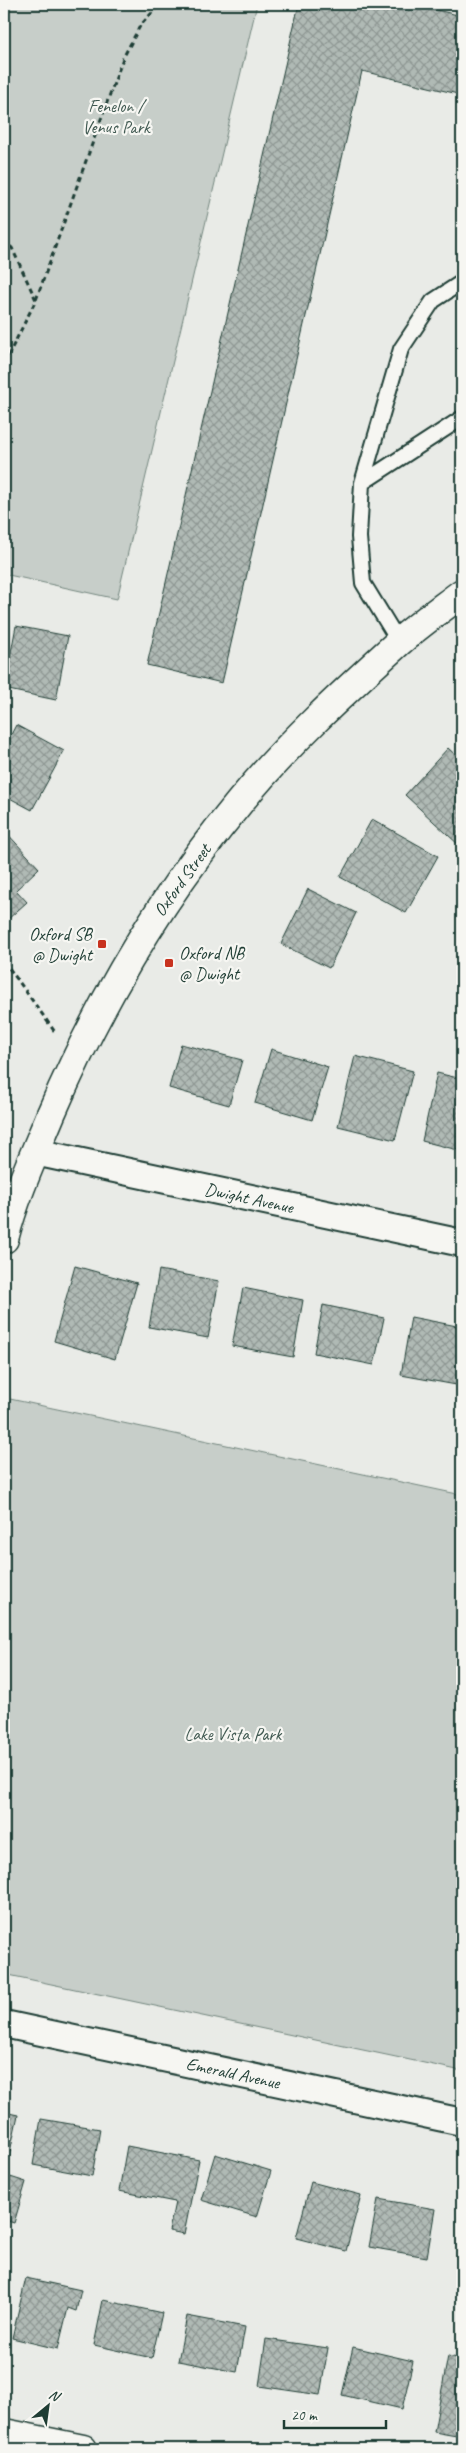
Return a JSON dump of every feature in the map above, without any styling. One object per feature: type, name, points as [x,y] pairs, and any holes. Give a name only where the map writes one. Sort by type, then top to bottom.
[{"type":"street","name":"Oxford Street","points":[[4,1239],[8,1222],[35,1152],[75,1059],[152,921],[192,864],[239,803],[285,751],[399,642],[462,593]]},
{"type":"street","name":"Dwight Avenue","points":[[35,1152],[462,1243]]},
{"type":"street","name":"Emerald Avenue","points":[[4,2024],[462,2122]]},
{"type":"street","points":[[4,2433],[83,2449]]},
{"type":"lane","points":[[399,642],[363,583],[359,538],[362,483],[401,349],[433,301],[462,282]]},
{"type":"lane","points":[[362,483],[462,418]]},
{"type":"path","points":[[4,364],[36,300],[123,58],[140,26],[160,4]]},
{"type":"path","points":[[4,240],[12,248],[36,300]]},
{"type":"path","points":[[4,961],[75,1059]]},
{"type":"green space","name":"Fenelon / Venus Park","points":[[4,4],[257,4],[117,599],[4,574]]},
{"type":"green space","name":"Lake Vista Park","points":[[10,1399],[462,1495],[462,2071],[4,1974],[4,1427]]},
{"type":"building","points":[[299,4],[411,4],[462,16],[462,95],[362,71],[222,683],[147,665]]},
{"type":"building","points":[[16,626],[68,636],[56,700],[4,689]]},
{"type":"building","points":[[16,725],[64,751],[32,810],[4,795],[4,748]]},
{"type":"building","points":[[448,748],[462,761],[461,847],[405,795]]},
{"type":"building","points":[[372,819],[438,856],[406,913],[340,877]]},
{"type":"building","points":[[4,830],[39,868],[16,890],[27,902],[7,920],[4,916]]},
{"type":"building","points":[[308,889],[356,913],[329,968],[281,944]]},
{"type":"building","points":[[181,1044],[242,1060],[229,1105],[169,1088]]},
{"type":"building","points":[[271,1049],[328,1067],[312,1120],[255,1103]]},
{"type":"building","points":[[355,1056],[413,1071],[395,1140],[338,1126]]},
{"type":"building","points":[[437,1073],[462,1079],[462,1151],[422,1141]]},
{"type":"building","points":[[75,1266],[137,1283],[115,1359],[54,1341]]},
{"type":"building","points":[[159,1270],[219,1281],[208,1338],[149,1327]]},
{"type":"building","points":[[243,1288],[303,1300],[293,1357],[232,1346]]},
{"type":"building","points":[[323,1305],[384,1318],[374,1365],[314,1353]]},
{"type":"building","points":[[411,1317],[462,1327],[462,1386],[401,1375]]},
{"type":"building","points":[[4,2112],[18,2115],[8,2161],[4,2160]]},
{"type":"building","points":[[41,2119],[100,2129],[92,2176],[33,2165]]},
{"type":"building","points":[[127,2146],[199,2160],[184,2234],[169,2231],[175,2202],[119,2191]]},
{"type":"building","points":[[215,2154],[271,2171],[257,2217],[201,2200]]},
{"type":"building","points":[[4,2175],[26,2182],[14,2223],[4,2220]]},
{"type":"building","points":[[311,2182],[361,2195],[346,2251],[296,2238]]},
{"type":"building","points":[[378,2199],[435,2209],[427,2257],[369,2247]]},
{"type":"building","points":[[26,2278],[81,2290],[76,2311],[68,2308],[58,2349],[12,2338]]},
{"type":"building","points":[[103,2300],[162,2313],[152,2358],[94,2345]]},
{"type":"building","points":[[187,2316],[245,2327],[237,2372],[178,2361]]},
{"type":"building","points":[[266,2339],[328,2348],[320,2395],[259,2386]]},
{"type":"building","points":[[353,2347],[413,2361],[402,2409],[342,2395]]},
{"type":"building","points":[[448,2356],[462,2359],[462,2437],[434,2432]]},
{"type":"place","name":"Oxford SB @ Dwight","points":[[102,944]]},
{"type":"place","name":"Oxford NB @ Dwight","points":[[169,963]]}]
